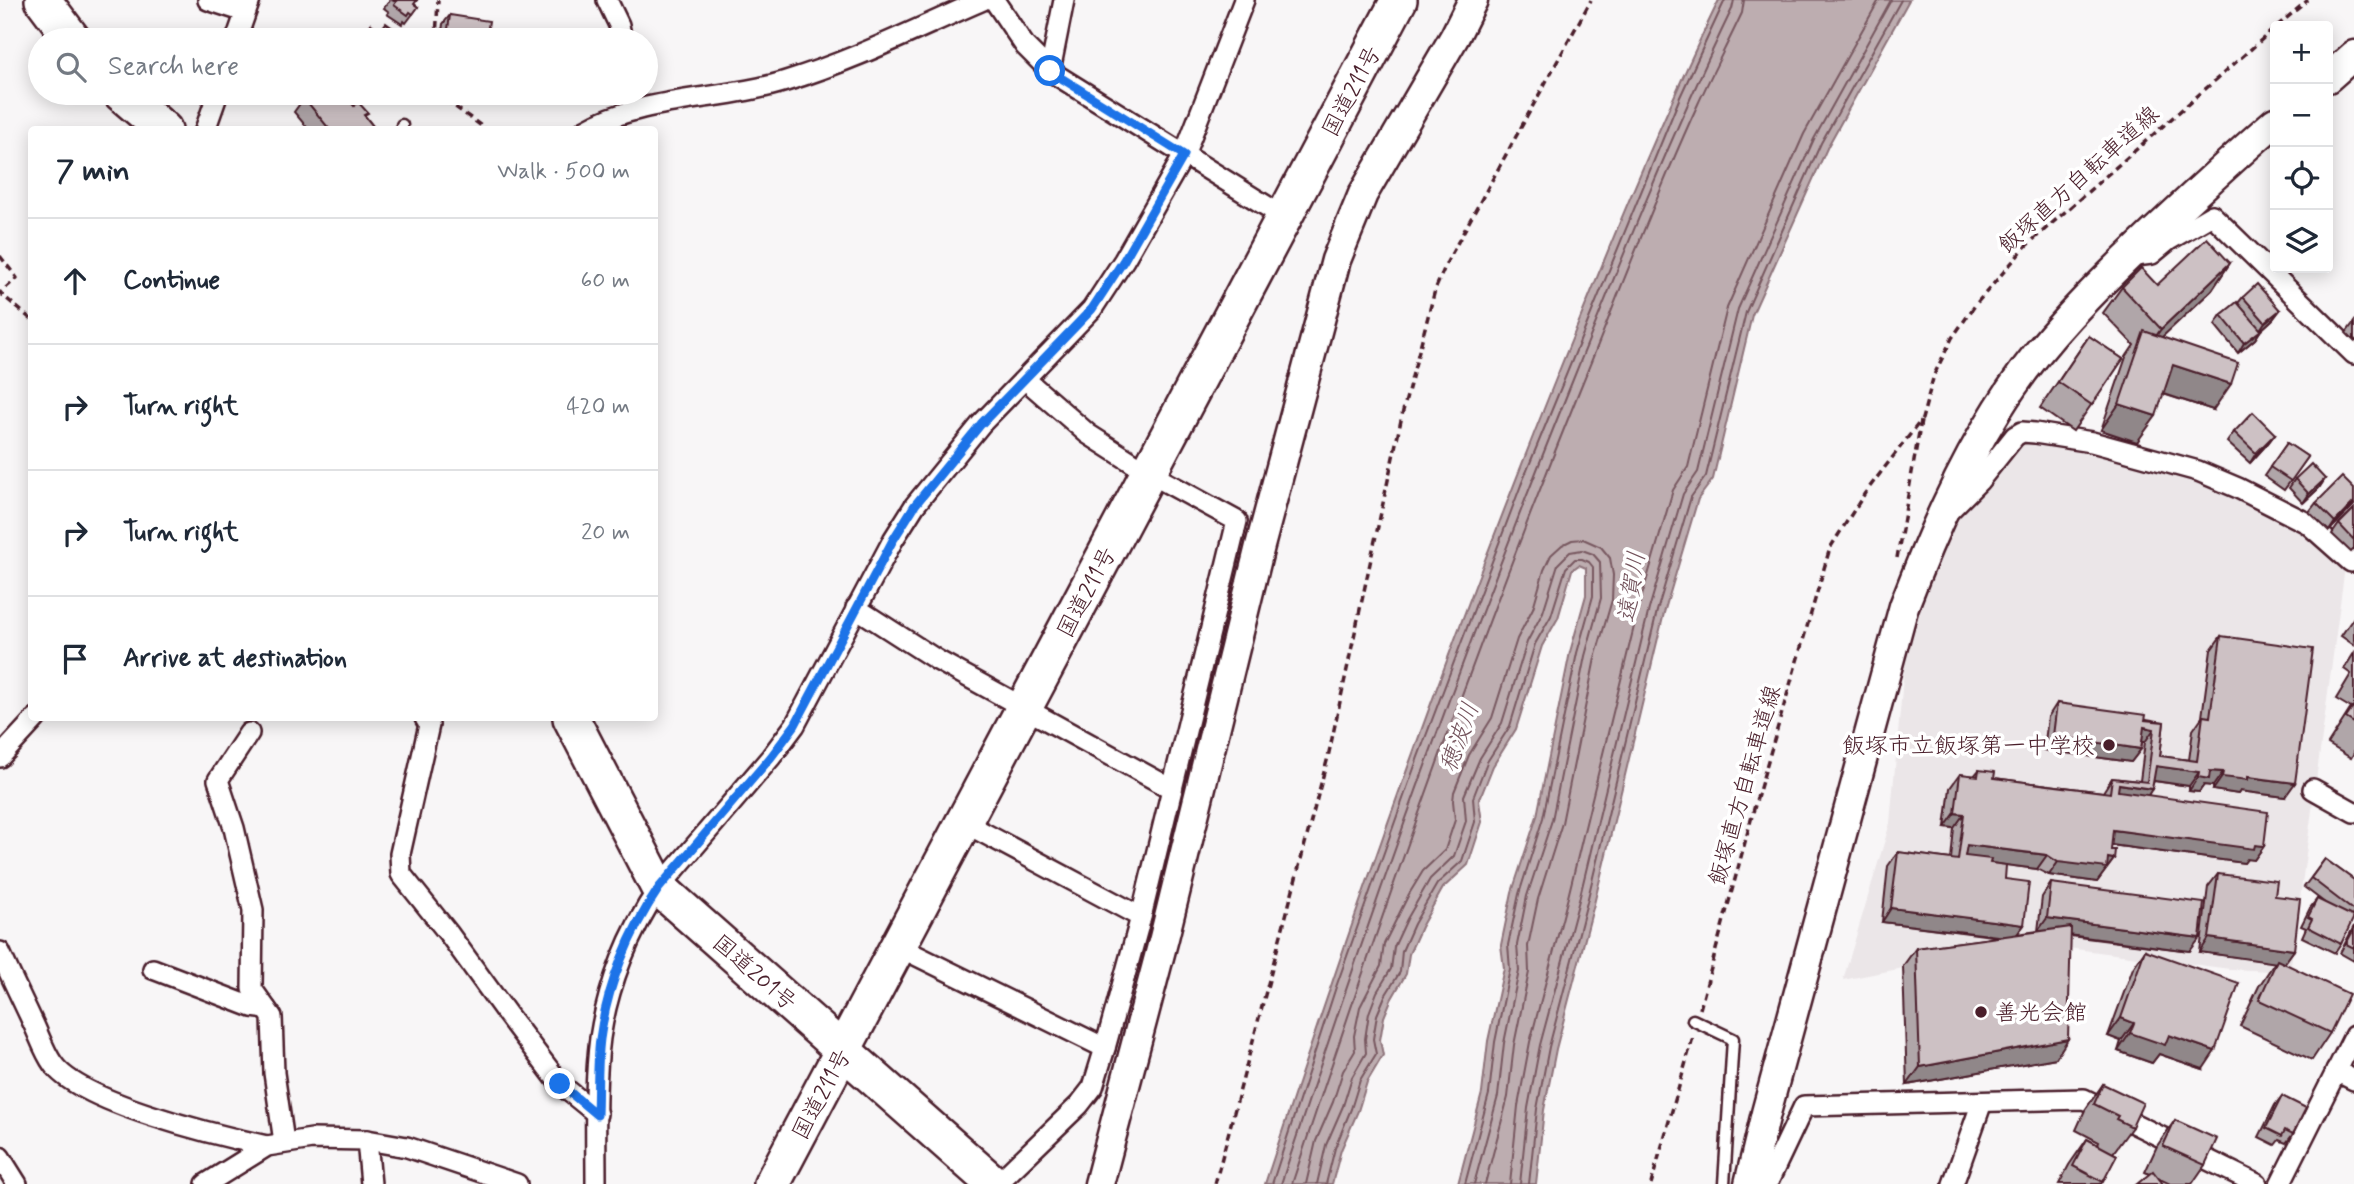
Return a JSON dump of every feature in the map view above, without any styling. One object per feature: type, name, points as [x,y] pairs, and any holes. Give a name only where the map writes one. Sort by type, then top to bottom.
[{"type":"highway","points":[[43,0],[64,28]]},
{"type":"highway","name":"国道211号","points":[[772,1184],[1399,0]]},
{"type":"highway","points":[[135,105],[159,126]]},
{"type":"highway","name":"国道201号","points":[[573,721],[659,888],[996,1184]]},
{"type":"street","points":[[208,0],[248,6],[240,28]]},
{"type":"street","points":[[607,0],[620,28]]},
{"type":"street","points":[[658,98],[784,82],[882,46],[984,0]]},
{"type":"street","points":[[994,0],[1025,46],[1050,71],[1284,217]]},
{"type":"street","points":[[1050,71],[1064,0]]},
{"type":"street","points":[[596,1184],[600,1039],[613,980],[647,906],[659,888],[795,725],[856,608],[915,505],[981,424],[1092,309],[1124,260],[1184,155],[1244,0]]},
{"type":"street","points":[[1099,1184],[1164,938],[1260,546],[1336,260],[1363,194],[1473,0]]},
{"type":"street","points":[[2333,74],[2354,55]]},
{"type":"street","points":[[206,126],[214,105]]},
{"type":"street","points":[[592,126],[628,105]]},
{"type":"street","points":[[1749,1184],[1904,606],[1961,474],[1998,407],[2056,329],[2127,257],[2270,126]]},
{"type":"street","points":[[2127,257],[2152,254],[2169,240],[2213,215],[2354,354]]},
{"type":"street","points":[[996,1184],[1079,1105],[1093,1087],[1141,918],[1237,521],[1149,473],[1088,434],[1026,380]]},
{"type":"street","points":[[1940,520],[1979,481],[2015,436],[2022,432],[2035,433],[2092,442],[2198,471],[2307,523],[2351,562],[2354,559]]},
{"type":"street","points":[[856,608],[937,660],[1172,789]]},
{"type":"street","points":[[0,757],[33,721]]},
{"type":"street","points":[[427,721],[429,725],[400,854],[401,874],[449,933],[560,1084],[597,1115]]},
{"type":"street","points":[[249,733],[218,780],[234,828],[253,910],[252,989],[272,1017],[276,1144]]},
{"type":"street","points":[[2313,789],[2354,812]]},
{"type":"street","points":[[965,823],[1141,918]]},
{"type":"street","points":[[898,947],[1105,1048]]},
{"type":"street","points":[[0,952],[50,1058],[62,1074],[103,1097],[212,1135],[276,1144],[312,1139],[367,1140],[407,1147],[517,1184]]},
{"type":"street","points":[[153,969],[252,1007],[266,1009]]},
{"type":"street","points":[[2280,1184],[2345,1075],[2354,1036]]},
{"type":"street","points":[[1767,1184],[1804,1106],[2084,1099],[2257,1184]]},
{"type":"street","points":[[1953,1184],[1982,1102]]},
{"type":"street","points":[[367,1140],[371,1184]]},
{"type":"street","points":[[206,1184],[276,1144]]},
{"type":"street","points":[[0,1157],[13,1183]]},
{"type":"lane","points":[[1695,1021],[1733,1039],[1724,1184]]},
{"type":"path","points":[[437,28],[438,0]]},
{"type":"path","points":[[1216,1184],[1328,757],[1403,411],[1435,290],[1447,262],[1591,0]]},
{"type":"path","name":"飯塚直方自転車道線","points":[[2283,21],[2308,0]]},
{"type":"path","name":"飯塚直方自転車道線","points":[[1896,562],[1922,419],[1934,375],[1952,338],[1976,304],[2025,246],[2270,32]]},
{"type":"path","points":[[453,105],[482,126]]},
{"type":"path","points":[[0,256],[17,278],[0,293],[28,317]]},
{"type":"path","name":"飯塚直方自転車道線","points":[[1651,1184],[1755,806],[1830,548],[1865,493],[1922,419]]},
{"type":"shaded area","name":"飯塚市立飯塚第一中学校","points":[[2033,438],[2110,454],[2219,486],[2280,513],[2345,567],[2290,972],[2230,969],[2029,943],[1843,980],[1890,823],[1904,667],[1914,612],[1938,552],[1963,508],[2018,446]]},
{"type":"water","points":[[1719,0],[1909,0],[1828,146],[1752,315],[1713,479],[1698,499],[1664,613],[1556,1049],[1544,1110],[1536,1184],[1458,1184],[1482,1093],[1488,1041],[1504,968],[1501,945],[1512,892],[1537,816],[1570,652],[1586,595],[1586,568],[1579,565],[1572,570],[1558,618],[1542,646],[1516,729],[1493,766],[1479,801],[1482,822],[1468,865],[1443,888],[1409,954],[1406,974],[1384,1017],[1380,1040],[1383,1055],[1367,1082],[1341,1150],[1332,1184],[1265,1184],[1367,880],[1477,580],[1614,236]]},
{"type":"building","points":[[392,0],[417,0],[414,4],[418,7],[413,14],[410,12],[408,15],[394,5],[396,2]]},
{"type":"building","points":[[450,15],[489,21],[488,28],[448,28]]},
{"type":"building","points":[[310,105],[361,105],[368,113],[364,115],[373,126],[327,126]]},
{"type":"building","points":[[2207,238],[2230,263],[2161,329],[2122,287],[2141,268],[2157,285]]},
{"type":"building","points":[[2257,284],[2280,310],[2265,322],[2243,297]]},
{"type":"building","points":[[2237,302],[2261,330],[2244,343],[2221,315]]},
{"type":"building","points":[[2144,331],[2238,363],[2231,384],[2173,365],[2156,416],[2119,404]]},
{"type":"building","points":[[2089,336],[2123,359],[2092,405],[2058,382]]},
{"type":"building","points":[[2253,412],[2275,434],[2256,453],[2234,432]]},
{"type":"building","points":[[2287,443],[2308,457],[2291,481],[2270,467]]},
{"type":"building","points":[[2311,464],[2325,479],[2309,494],[2295,479]]},
{"type":"building","points":[[2342,477],[2354,489],[2354,502],[2335,522],[2316,503]]},
{"type":"building","points":[[2354,509],[2354,540],[2339,524]]},
{"type":"building","points":[[2221,636],[2313,649],[2295,783],[2248,777],[2248,780],[2222,777],[2223,772],[2210,771],[2209,779],[2198,777],[2199,772],[2156,766],[2152,789],[2119,784],[2118,791],[2268,812],[2264,846],[2255,845],[2254,849],[2113,830],[2111,850],[2115,850],[2114,859],[2108,858],[2107,868],[2058,862],[2047,855],[1967,845],[1965,856],[1991,859],[1990,863],[2006,865],[2005,879],[2029,882],[2024,925],[1891,908],[1898,852],[1958,860],[1964,814],[1955,813],[1960,774],[1978,776],[1979,770],[1995,772],[1994,778],[2110,793],[2112,778],[2147,782],[2154,729],[2144,727],[2141,749],[2053,736],[2057,703],[2146,715],[2145,720],[2164,722],[2160,756],[2197,761],[2203,716],[2210,717]]},
{"type":"building","points":[[2354,706],[2354,723],[2346,718]]},
{"type":"building","points":[[2325,859],[2354,880],[2354,911],[2311,878]]},
{"type":"building","points":[[2218,874],[2277,881],[2275,896],[2300,899],[2294,950],[2209,938]]},
{"type":"building","points":[[2051,883],[2204,903],[2200,938],[2047,918]]},
{"type":"building","points":[[2317,899],[2354,917],[2341,944],[2308,927],[2312,919],[2308,917]]},
{"type":"building","name":"善光会館","points":[[2071,927],[2068,1039],[1920,1067],[1916,948]]},
{"type":"building","points":[[2354,929],[2354,948],[2346,944]]},
{"type":"building","points":[[2145,950],[2239,983],[2215,1051],[2169,1035],[2165,1045],[2130,1033],[2134,1023],[2121,1018]]},
{"type":"building","points":[[2277,960],[2349,994],[2330,1033],[2259,1000]]},
{"type":"building","points":[[2103,1084],[2143,1103],[2132,1127],[2116,1119],[2118,1116],[2094,1104]]},
{"type":"building","points":[[2282,1096],[2306,1108],[2293,1134],[2285,1130],[2282,1136],[2266,1128]]},
{"type":"building","points":[[2175,1120],[2217,1139],[2205,1165],[2163,1146]]},
{"type":"building","points":[[2087,1139],[2117,1155],[2103,1182],[2073,1166]]},
{"type":"building","points":[[2153,1171],[2163,1184],[2137,1184]]},
{"type":"place","name":"飯塚市立飯塚第一中学校","points":[[2109,745]]},
{"type":"place","name":"善光会館","points":[[1981,1012]]},
{"type":"route","points":[[560,1084],[597,1115],[600,1039],[613,980],[647,906],[659,888],[795,725],[893,540],[915,505],[981,424],[1092,309],[1124,260],[1184,155],[1050,71]]},
{"type":"water label","name":"遠賀川","points":[[1631,587]]},
{"type":"water label","name":"穂波川","points":[[1459,737]]}]
